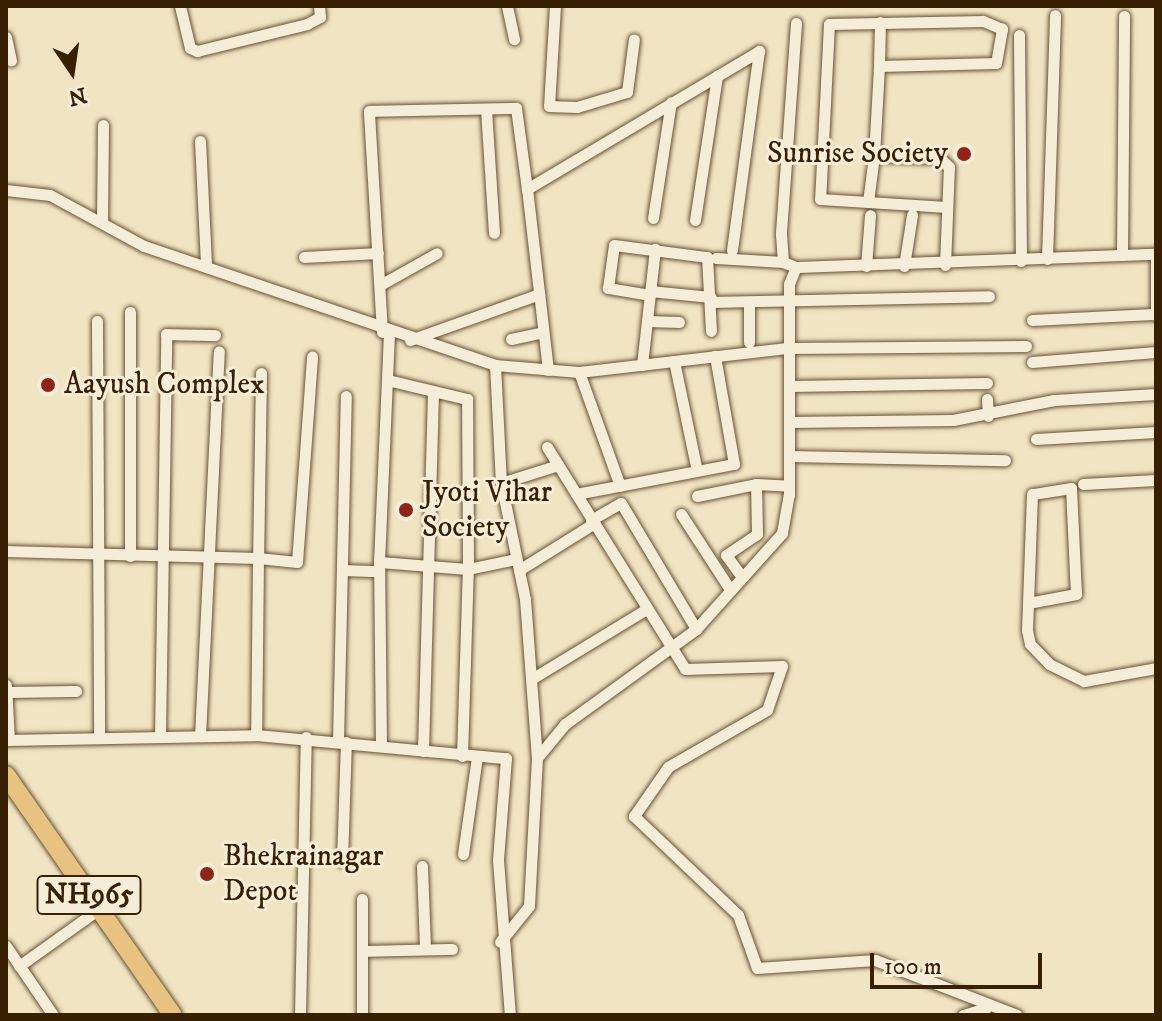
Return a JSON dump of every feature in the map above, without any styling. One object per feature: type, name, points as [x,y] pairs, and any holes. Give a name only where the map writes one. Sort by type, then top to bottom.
[{"type":"highway","name":"NH965","points":[[6,775],[173,1015]]},
{"type":"street","points":[[180,6],[190,48],[197,51],[307,24],[320,17],[319,6]]},
{"type":"street","points":[[507,6],[514,39]]},
{"type":"street","points":[[555,6],[549,106],[577,107],[627,92],[634,39]]},
{"type":"street","points":[[1047,259],[1055,15]]},
{"type":"street","points":[[1122,255],[1124,16]]},
{"type":"street","points":[[866,266],[880,22]]},
{"type":"street","points":[[783,262],[796,23]]},
{"type":"street","points":[[879,66],[996,63],[1002,48],[998,23],[829,24],[819,122],[820,199],[869,208],[947,207]]},
{"type":"street","points":[[1019,35],[1021,261]]},
{"type":"street","points":[[6,37],[11,60]]},
{"type":"street","points":[[527,189],[759,51],[732,250]]},
{"type":"street","points":[[695,220],[717,76]]},
{"type":"street","points":[[653,218],[671,102]]},
{"type":"street","points":[[381,746],[379,567],[388,380],[369,111],[516,108],[548,370]]},
{"type":"street","points":[[486,109],[494,233]]},
{"type":"street","points":[[102,223],[103,125]]},
{"type":"street","points":[[200,141],[206,265]]},
{"type":"street","points":[[874,156],[946,162],[945,265]]},
{"type":"street","points":[[6,190],[50,195],[144,246],[206,265],[409,341],[495,365],[579,372],[787,348],[1026,346]]},
{"type":"street","points":[[904,266],[912,215]]},
{"type":"street","points":[[711,331],[710,300],[710,259],[655,249],[613,246],[607,285],[650,293],[710,300],[788,305],[989,296]]},
{"type":"street","points":[[642,365],[655,249]]},
{"type":"street","points":[[304,257],[378,253]]},
{"type":"street","points":[[380,285],[437,253]]},
{"type":"street","points":[[716,258],[783,262],[796,267],[945,265],[1156,254],[1156,314],[1032,320]]},
{"type":"street","points":[[537,758],[544,741],[668,645],[696,629],[729,588],[782,533],[789,486],[788,305],[796,267]]},
{"type":"street","points":[[409,341],[539,294]]},
{"type":"street","points":[[749,303],[749,342]]},
{"type":"street","points":[[130,312],[130,556]]},
{"type":"street","points":[[97,321],[95,553],[99,737]]},
{"type":"street","points":[[647,321],[679,322]]},
{"type":"street","points":[[511,339],[543,332]]},
{"type":"street","points":[[160,736],[166,334],[215,335]]},
{"type":"street","points":[[200,736],[219,351]]},
{"type":"street","points":[[1032,362],[1156,352]]},
{"type":"street","points":[[576,494],[734,464],[715,356]]},
{"type":"street","points":[[6,551],[258,558],[297,562],[312,357]]},
{"type":"street","points":[[674,361],[697,471]]},
{"type":"street","points":[[495,365],[501,483],[518,565],[533,678],[537,758],[529,906],[500,942]]},
{"type":"street","points":[[579,372],[620,486]]},
{"type":"street","points":[[256,735],[261,373]]},
{"type":"street","points":[[388,380],[467,399],[468,569],[462,756]]},
{"type":"street","points":[[789,386],[987,383]]},
{"type":"street","points":[[423,751],[433,392]]},
{"type":"street","points":[[789,422],[988,416],[1054,400],[1156,394]]},
{"type":"street","points":[[342,861],[342,570],[346,396]]},
{"type":"street","points":[[987,399],[988,416]]},
{"type":"street","points":[[1036,439],[1156,432]]},
{"type":"street","points":[[547,447],[643,611],[685,669],[782,666],[767,710],[668,767],[634,816],[738,915],[757,968],[875,960],[986,1008],[1017,1015]]},
{"type":"street","points":[[789,456],[1005,460]]},
{"type":"street","points":[[501,483],[558,465]]},
{"type":"street","points":[[1083,484],[1156,480]]},
{"type":"street","points":[[697,496],[756,484],[789,486]]},
{"type":"street","points":[[742,577],[726,555],[757,534],[756,484]]},
{"type":"street","points":[[1028,603],[1076,594],[1071,488],[1033,491],[1028,603],[1030,644],[1063,673],[1100,682],[1156,668]]},
{"type":"street","points":[[342,570],[379,567],[468,569],[518,565],[621,503],[696,629]]},
{"type":"street","points":[[681,514],[729,588]]},
{"type":"street","points":[[533,678],[643,611]]},
{"type":"street","points":[[6,685],[8,740],[256,735],[306,737],[462,756],[506,758],[500,942],[510,1015]]},
{"type":"street","points":[[6,692],[76,691]]},
{"type":"street","points":[[300,1015],[306,737]]},
{"type":"street","points":[[463,854],[477,757]]},
{"type":"street","points":[[422,866],[425,949]]},
{"type":"street","points":[[362,899],[362,1015]]},
{"type":"street","points":[[19,966],[99,909]]},
{"type":"street","points":[[6,946],[53,1015]]},
{"type":"street","points":[[362,951],[452,949]]},
{"type":"street","points":[[963,1015],[986,1008]]},
{"type":"place","name":"Sunrise Society","points":[[964,154]]},
{"type":"place","name":"Aayush Complex","points":[[48,385]]},
{"type":"place","name":"Jyoti Vihar Society","points":[[406,510]]},
{"type":"place","name":"Bhekrainagar Depot","points":[[207,874]]}]
